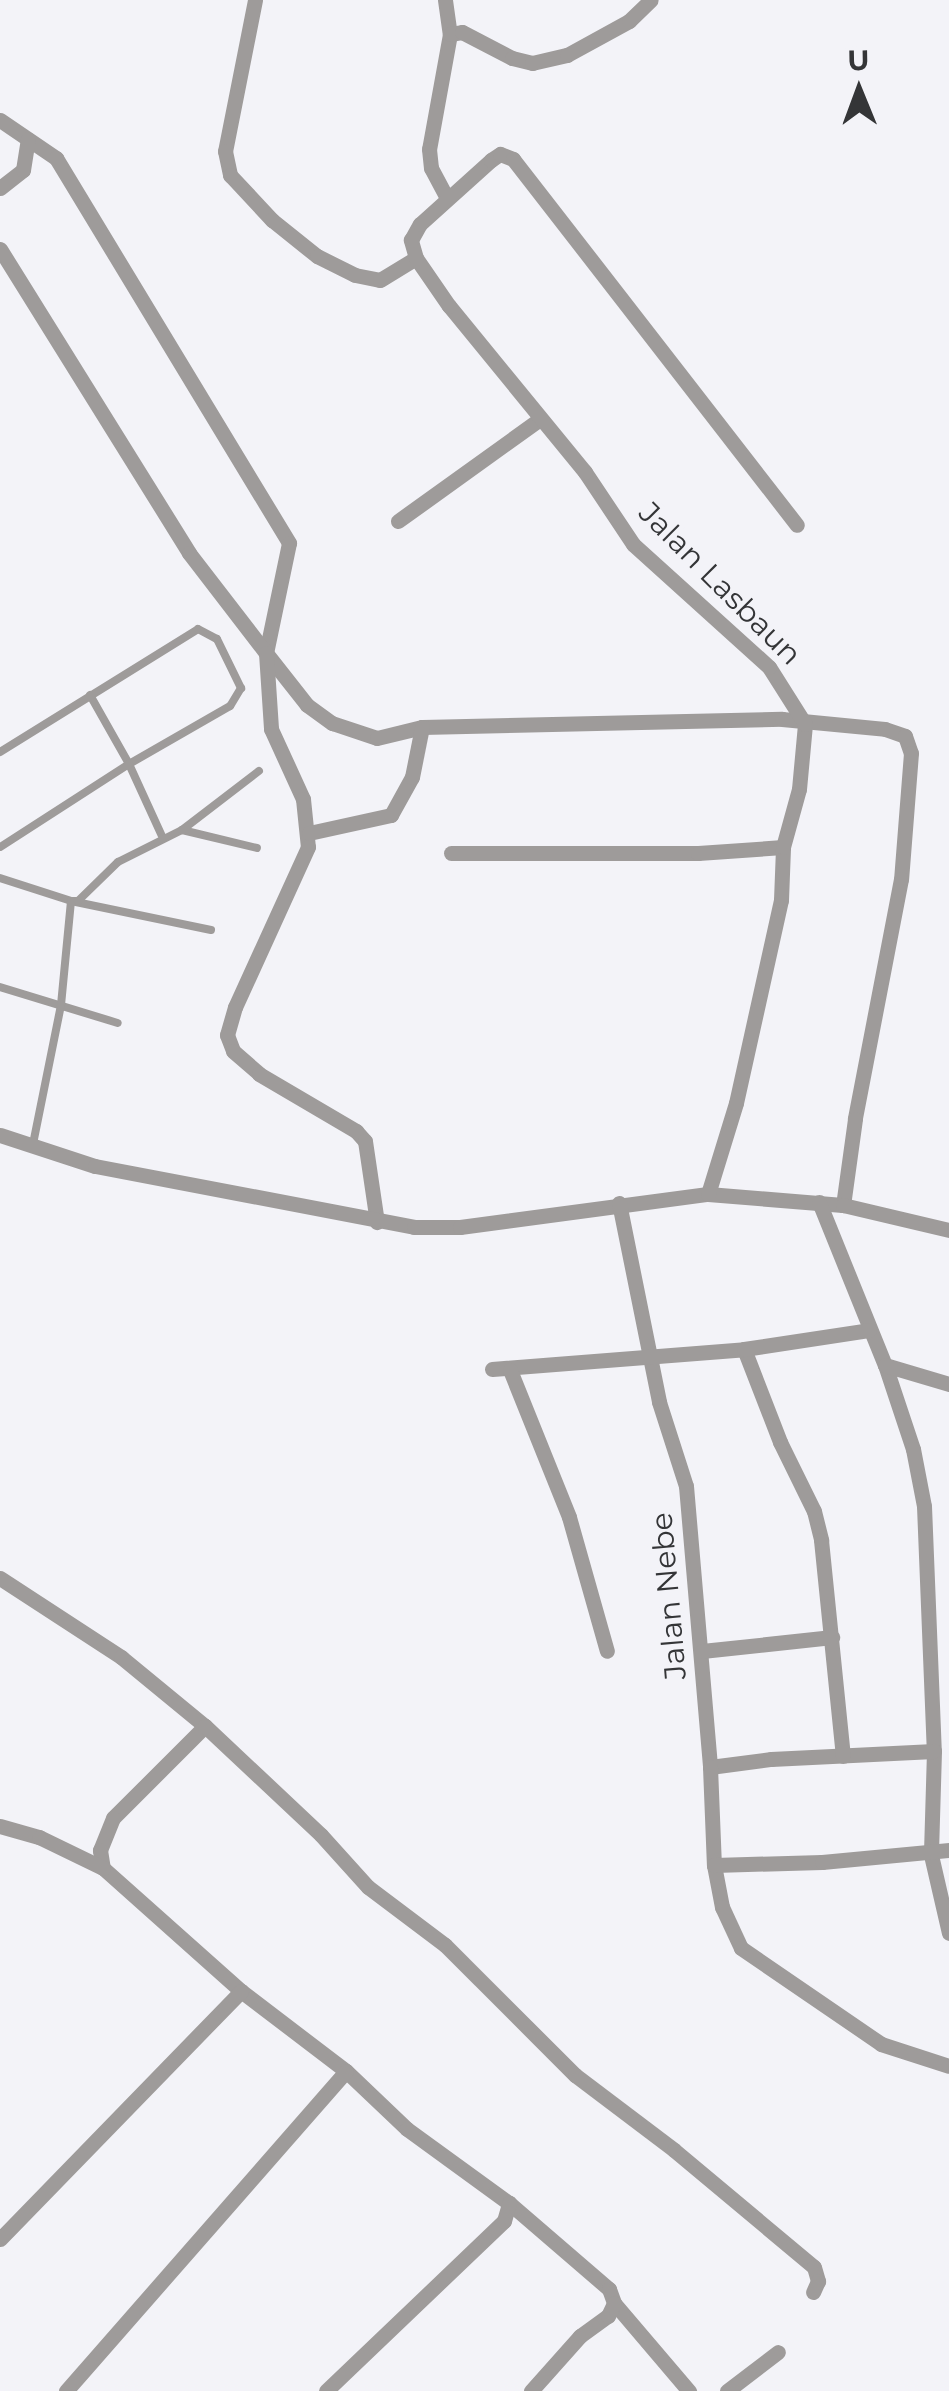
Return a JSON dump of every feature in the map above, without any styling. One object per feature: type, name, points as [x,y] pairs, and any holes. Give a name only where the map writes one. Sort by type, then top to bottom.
[{"type":"street","points":[[255,0],[225,150],[230,175],[272,220],[317,256],[355,275],[380,280],[416,258],[411,240],[420,224],[447,198],[500,154],[513,158],[798,525]]},
{"type":"street","points":[[450,34],[462,32],[512,58],[532,62],[567,55],[629,21],[651,0]]},
{"type":"street","points":[[446,1],[450,34],[429,150],[431,168],[447,198]]},
{"type":"street","points":[[0,120],[56,158],[289,543],[266,654],[271,729],[303,799],[309,834],[302,868],[266,935],[228,1024],[227,1035],[233,1051],[259,1074],[356,1131],[365,1141],[377,1222]]},
{"type":"street","points":[[0,188],[23,170],[28,139]]},
{"type":"street","points":[[0,249],[188,553],[307,706],[350,732],[376,738],[422,726],[782,719],[898,732],[910,744],[902,879],[855,1119],[843,1205]]},
{"type":"street","name":"Jalan Lasbaun","points":[[416,258],[585,472],[633,544],[768,667],[805,724]]},
{"type":"street","points":[[398,521],[540,419]]},
{"type":"street","points":[[708,1194],[736,1103],[781,900],[783,846],[799,789],[805,724]]},
{"type":"street","points":[[309,834],[392,815],[412,777],[422,726]]},
{"type":"street","points":[[451,853],[698,853],[783,846]]},
{"type":"street","points":[[0,1135],[95,1166],[259,1194],[377,1222],[460,1227],[708,1194],[843,1205],[949,1230]]},
{"type":"street","points":[[819,1202],[884,1365],[913,1449],[924,1506],[934,1751],[931,1855],[949,1932]]},
{"type":"street","name":"Jalan Nebe","points":[[619,1203],[649,1354],[686,1486],[702,1651],[714,1865],[735,1939],[751,1958],[880,2044],[949,2066]]},
{"type":"street","points":[[492,1370],[744,1349],[870,1330]]},
{"type":"street","points":[[744,1349],[780,1442],[814,1511],[832,1637],[842,1756]]},
{"type":"street","points":[[884,1365],[949,1384]]},
{"type":"street","points":[[510,1370],[568,1517],[607,1651]]},
{"type":"street","points":[[0,1578],[121,1657],[205,1726],[321,1835],[368,1887],[445,1944],[575,2075],[674,2150],[814,2267],[818,2280],[813,2292]]},
{"type":"street","points":[[702,1651],[832,1637]]},
{"type":"street","points":[[103,1868],[100,1850],[114,1818],[205,1726]]},
{"type":"street","points":[[710,1767],[934,1751]]},
{"type":"street","points":[[0,1826],[38,1836],[103,1868],[241,1991],[346,2071],[407,2129],[509,2202],[609,2288],[614,2303],[689,2391]]},
{"type":"street","points":[[714,1865],[931,1855],[949,1850]]},
{"type":"street","points":[[0,2239],[241,1991]]},
{"type":"street","points":[[66,2391],[346,2071]]},
{"type":"street","points":[[326,2391],[504,2221],[509,2202]]},
{"type":"street","points":[[530,2391],[580,2336],[608,2316],[614,2303]]},
{"type":"street","points":[[727,2391],[778,2352]]},
{"type":"lane","points":[[0,752],[198,630],[211,632],[224,649],[242,688],[240,698],[0,848]]},
{"type":"lane","points":[[90,695],[130,764],[162,836]]},
{"type":"lane","points":[[72,901],[78,901],[118,862],[162,836],[182,830],[260,771]]},
{"type":"lane","points":[[182,830],[258,848]]},
{"type":"lane","points":[[0,878],[72,901],[210,930]]},
{"type":"lane","points":[[33,1144],[61,1005],[72,901]]},
{"type":"lane","points":[[0,987],[118,1023]]}]
